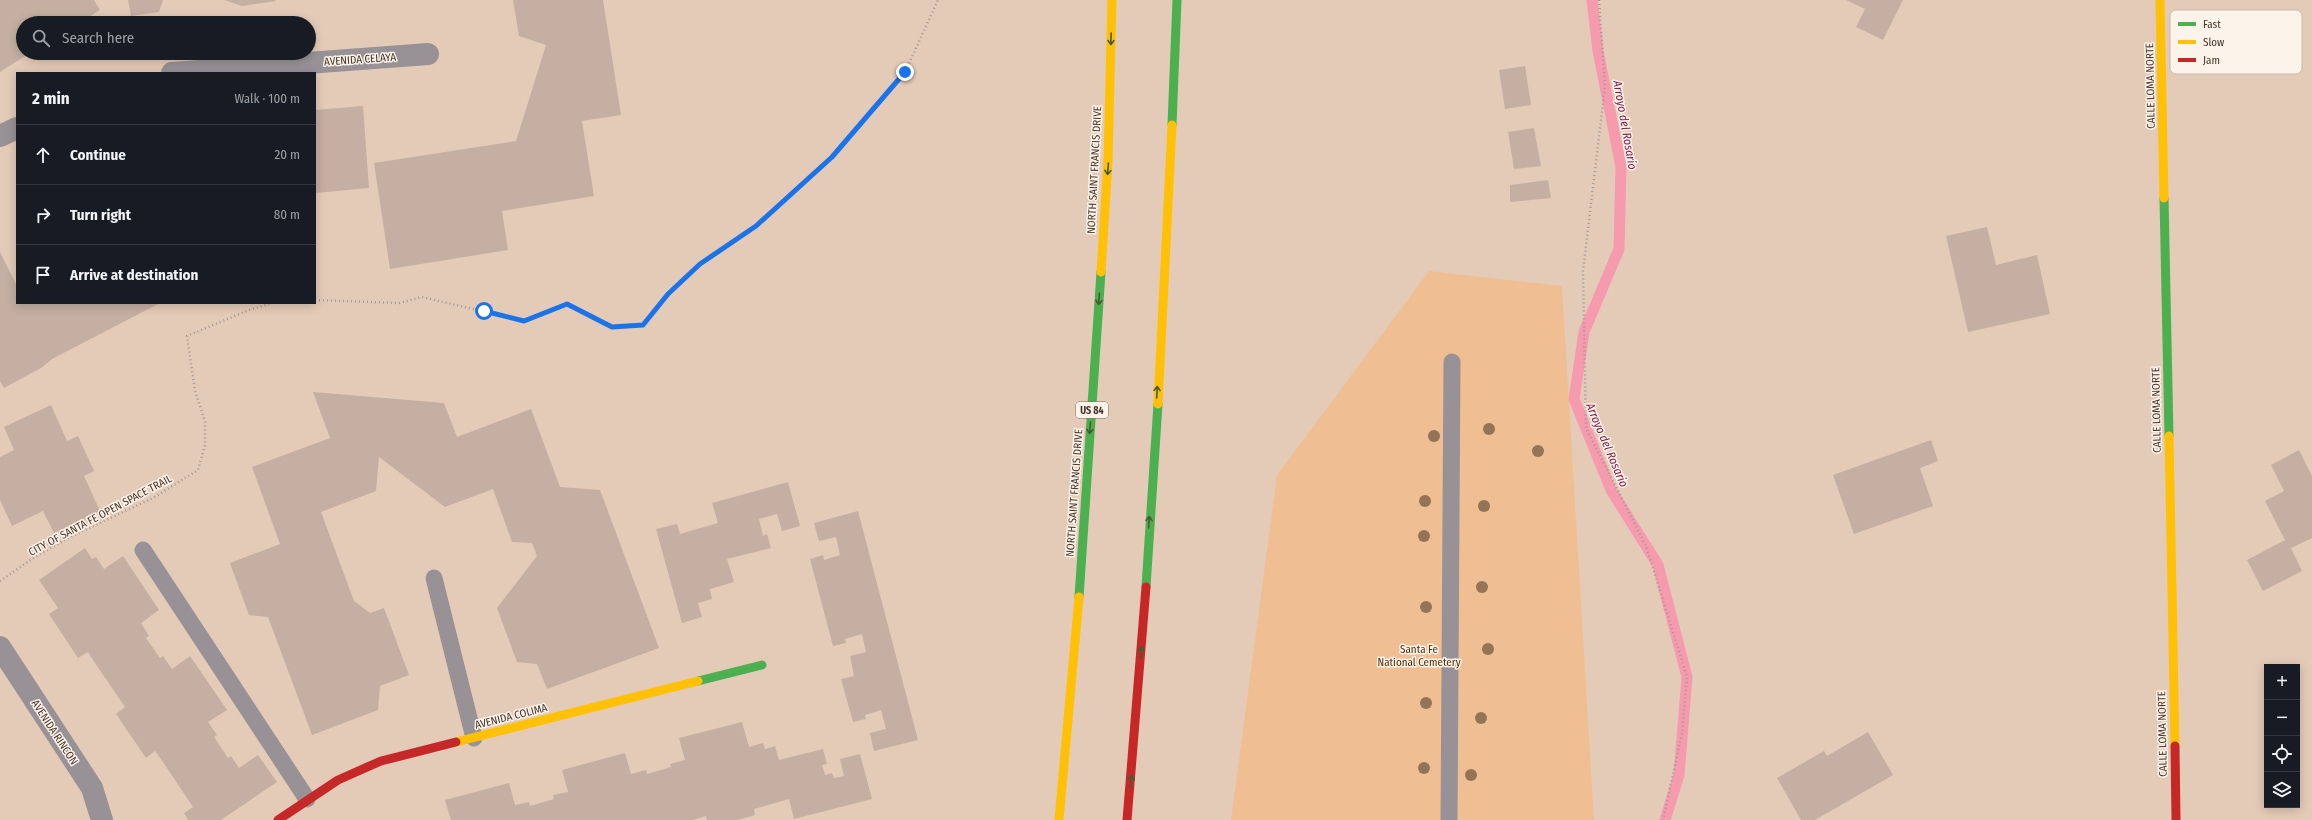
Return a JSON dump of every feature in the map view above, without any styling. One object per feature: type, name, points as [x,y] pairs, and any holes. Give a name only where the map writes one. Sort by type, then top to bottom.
[{"type":"main road","name":"NORTH SAINT FRANCIS DRIVE","points":[[1059,820],[1074,666],[1108,161],[1112,0]]},
{"type":"main road","points":[[1127,820],[1140,672],[1170,172],[1177,0]]},
{"type":"main road","name":"CALLE LOMA NORTE","points":[[2160,0],[2176,820]]},
{"type":"main road","name":"AVENIDA COLIMA","points":[[278,820],[307,799],[366,767],[762,665]]},
{"type":"street","name":"AVENIDA CELAYA","points":[[185,72],[428,54]]},
{"type":"street","points":[[0,136],[16,128]]},
{"type":"street","name":"AVENIDA RINCON","points":[[0,647],[92,788],[102,820]]},
{"type":"lane","points":[[1449,820],[1452,362]]},
{"type":"lane","points":[[143,550],[307,799]]},
{"type":"lane","points":[[434,578],[474,738]]},
{"type":"path","points":[[316,300],[399,303],[422,297],[524,321],[567,304],[612,327],[643,325],[668,294],[700,264],[756,226],[832,157],[905,72],[938,0]]},
{"type":"path","points":[[1599,0],[1605,86],[1583,271],[1586,428],[1646,546],[1687,677],[1682,733],[1663,820]]},
{"type":"path","name":"CITY OF SANTA FE OPEN SPACE TRAIL","points":[[0,581],[35,557],[63,541],[153,498],[198,470],[205,445],[205,421],[195,390],[187,336],[249,310],[269,304]]},
{"type":"green space","name":"Santa Fe National Cemetery","points":[[1429,271],[1562,286],[1594,820],[1231,820],[1277,475]]},
{"type":"building","points":[[0,0],[94,0],[100,10],[90,16],[16,16],[16,60],[19,60],[0,72]]},
{"type":"building","points":[[128,0],[163,0],[159,12],[131,16]]},
{"type":"building","points":[[224,0],[275,0],[276,1],[242,6]]},
{"type":"building","points":[[513,0],[603,0],[621,115],[582,121],[594,196],[502,211],[508,250],[390,269],[374,163],[516,141],[546,45],[519,36]]},
{"type":"building","points":[[1846,0],[1903,0],[1883,40],[1856,27],[1865,9]]},
{"type":"building","points":[[1525,66],[1531,105],[1505,109],[1499,70]]},
{"type":"building","points":[[363,106],[369,188],[316,193],[316,110]]},
{"type":"building","points":[[1534,128],[1541,166],[1514,169],[1508,132]]},
{"type":"building","points":[[1548,180],[1551,198],[1510,202],[1510,185]]},
{"type":"building","points":[[1987,227],[1996,265],[2037,255],[2050,314],[1968,332],[1946,236]]},
{"type":"building","points":[[0,252],[16,284],[16,304],[158,304],[52,359],[41,368],[4,388],[0,381]]},
{"type":"building","points":[[313,392],[444,403],[457,437],[531,409],[560,487],[600,490],[659,648],[547,689],[537,664],[517,662],[497,608],[537,556],[532,543],[512,542],[493,489],[445,507],[379,457],[376,491],[321,512],[354,601],[370,613],[384,608],[409,675],[380,686],[378,710],[312,735],[268,617],[249,615],[230,563],[280,544],[252,467],[330,438]]},
{"type":"building","points":[[51,405],[67,441],[78,436],[94,471],[84,476],[100,511],[54,533],[43,511],[12,526],[0,500],[0,457],[14,450],[4,427]]},
{"type":"building","points":[[1931,440],[1938,461],[1920,468],[1933,506],[1854,534],[1833,475]]},
{"type":"building","points":[[2299,450],[2312,476],[2312,538],[2291,548],[2302,571],[2263,591],[2247,560],[2285,540],[2265,501],[2284,491],[2271,465]]},
{"type":"building","points":[[788,482],[800,526],[782,531],[777,514],[759,519],[763,536],[767,534],[771,548],[727,559],[734,582],[710,589],[712,599],[698,603],[702,617],[682,623],[656,529],[677,524],[680,534],[718,523],[712,503]]},
{"type":"building","points":[[858,511],[918,740],[874,751],[870,733],[886,729],[881,710],[865,715],[866,719],[853,722],[841,679],[854,676],[850,656],[866,652],[862,634],[845,639],[846,643],[833,646],[810,559],[823,555],[824,560],[840,555],[836,537],[819,541],[814,523]]},
{"type":"building","points":[[85,548],[92,559],[96,557],[104,569],[123,556],[159,610],[141,623],[149,636],[146,638],[160,658],[163,656],[172,669],[190,656],[227,710],[208,722],[217,735],[214,737],[228,758],[231,756],[239,768],[258,755],[277,782],[221,820],[188,820],[184,813],[193,807],[161,759],[155,751],[146,758],[116,714],[125,707],[88,652],[78,658],[49,614],[58,608],[39,580]]},
{"type":"building","points":[[742,722],[749,747],[763,743],[765,749],[775,746],[779,760],[823,749],[827,764],[822,765],[825,775],[832,773],[834,778],[844,776],[840,759],[860,754],[872,799],[794,819],[789,799],[754,809],[755,815],[738,820],[707,820],[706,816],[693,820],[451,820],[445,800],[509,783],[515,805],[529,802],[530,806],[554,799],[553,795],[568,792],[562,770],[625,753],[631,774],[646,770],[647,774],[671,767],[670,764],[685,760],[679,738]]},
{"type":"building","points":[[1868,732],[1893,775],[1815,820],[1801,820],[1777,778],[1824,751],[1827,756]]},
{"type":"waterway","name":"Arroyo del Rosario","points":[[1592,0],[1598,51],[1621,167],[1619,249],[1584,332],[1574,399],[1611,490],[1658,565],[1687,677],[1679,775],[1665,820]]},
{"type":"traffic: fast","points":[[1172,125],[1177,0]]},
{"type":"traffic: fast","points":[[2164,198],[2169,436]]},
{"type":"traffic: fast","points":[[1079,597],[1101,272]]},
{"type":"traffic: fast","points":[[1146,587],[1158,404]]},
{"type":"traffic: fast","points":[[698,681],[762,665]]},
{"type":"traffic: slow","points":[[1101,272],[1108,161],[1112,0]]},
{"type":"traffic: slow","points":[[2160,0],[2164,198]]},
{"type":"traffic: slow","points":[[1158,404],[1172,125]]},
{"type":"traffic: slow","points":[[2169,436],[2175,746]]},
{"type":"traffic: slow","points":[[1059,820],[1079,597]]},
{"type":"traffic: slow","points":[[456,742],[698,681]]},
{"type":"traffic: jam","points":[[1127,820],[1146,587]]},
{"type":"traffic: jam","points":[[278,820],[338,780],[381,761],[456,742]]},
{"type":"traffic: jam","points":[[2175,746],[2176,820]]},
{"type":"route","points":[[484,311],[524,321],[567,304],[612,327],[643,325],[668,294],[700,264],[756,226],[832,157],[905,72]]}]
